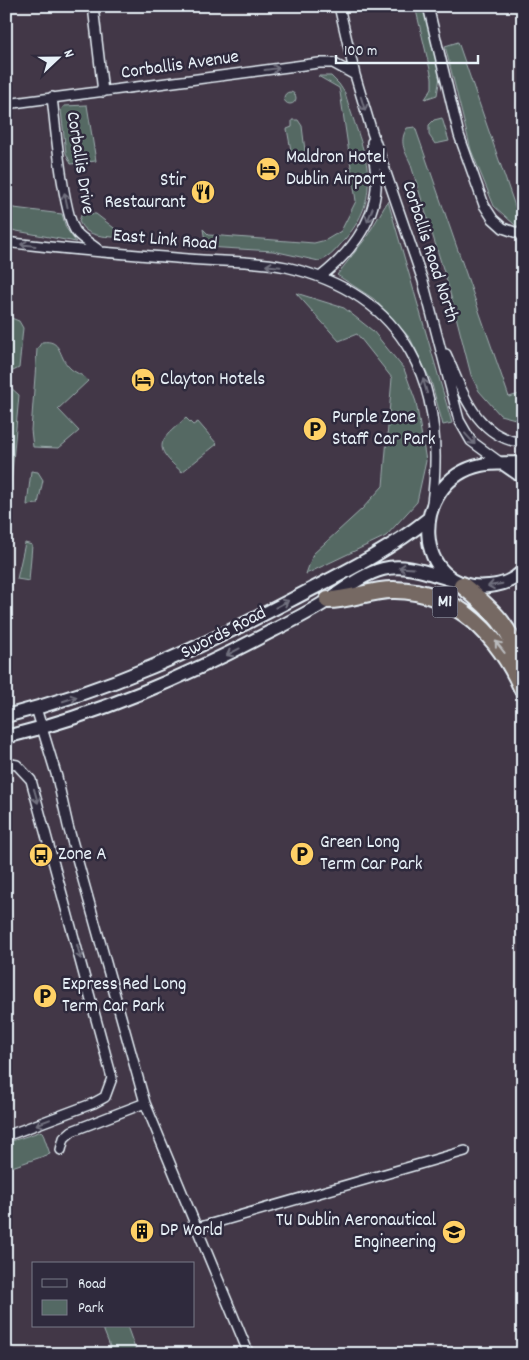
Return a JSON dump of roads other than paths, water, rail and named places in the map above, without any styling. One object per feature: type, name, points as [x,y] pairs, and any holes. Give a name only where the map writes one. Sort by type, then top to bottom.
[{"type":"highway","name":"M1","points":[[458,583],[504,622],[512,637],[523,667]]},
{"type":"highway","name":"M1","points":[[328,600],[342,600],[377,590],[396,590],[415,592],[455,606],[470,616],[498,644],[508,657],[523,690]]},
{"type":"main road","points":[[458,583],[440,568],[434,556],[428,536],[428,518],[432,503],[443,488],[471,467],[488,464],[523,463]]},
{"type":"main road","points":[[503,464],[523,477]]},
{"type":"main road","name":"Swords Road","points":[[6,716],[134,676],[194,650],[366,561],[397,543],[428,518]]},
{"type":"main road","name":"Swords Road","points":[[6,737],[42,728],[133,698],[194,672],[328,600],[368,574],[384,569],[413,569],[458,583],[479,587],[509,582],[523,571]]},
{"type":"street","name":"Corballis Drive","points":[[93,6],[103,92]]},
{"type":"street","name":"Corballis Road North","points":[[339,6],[355,75],[372,132],[414,250],[439,337],[450,391],[462,428],[478,446],[503,464]]},
{"type":"street","points":[[428,6],[459,135],[484,205],[493,219],[503,228],[523,235]]},
{"type":"street","name":"Corballis Avenue","points":[[6,104],[318,63],[333,63],[355,75]]},
{"type":"street","name":"Corballis Drive","points":[[52,97],[66,201],[72,224],[76,232],[101,252]]},
{"type":"street","points":[[320,277],[337,263],[357,238],[372,212],[376,188],[372,132]]},
{"type":"street","name":"East Link Road","points":[[6,242],[101,252],[283,266],[331,281],[372,306],[390,322],[414,357],[424,380],[436,433],[437,468],[432,503]]},
{"type":"street","points":[[439,337],[470,409],[479,421],[498,435],[523,443]]},
{"type":"street","points":[[36,708],[144,1103],[250,1354]]},
{"type":"street","points":[[6,763],[17,765],[32,780],[112,1078],[105,1097],[94,1103],[6,1136]]},
{"type":"street","points":[[61,1150],[64,1138],[72,1131],[144,1103]]},
{"type":"street","points":[[197,1228],[465,1151]]},
{"type":"place","name":"Maldron Hotel Dublin Airport","points":[[268,169]]},
{"type":"place","name":"Stir Restaurant","points":[[203,192]]},
{"type":"place","name":"Clayton Hotels","points":[[143,380]]},
{"type":"place","name":"Purple Zone Staff Car Park","points":[[315,429]]},
{"type":"place","name":"Green Long Term Car Park","points":[[302,854]]},
{"type":"place","name":"Zone A","points":[[41,855]]},
{"type":"place","name":"Express Red Long Term Car Park","points":[[45,996]]},
{"type":"place","name":"DP World","points":[[142,1231]]},
{"type":"place","name":"TU Dublin Aeronautical Engineering","points":[[454,1232]]}]
